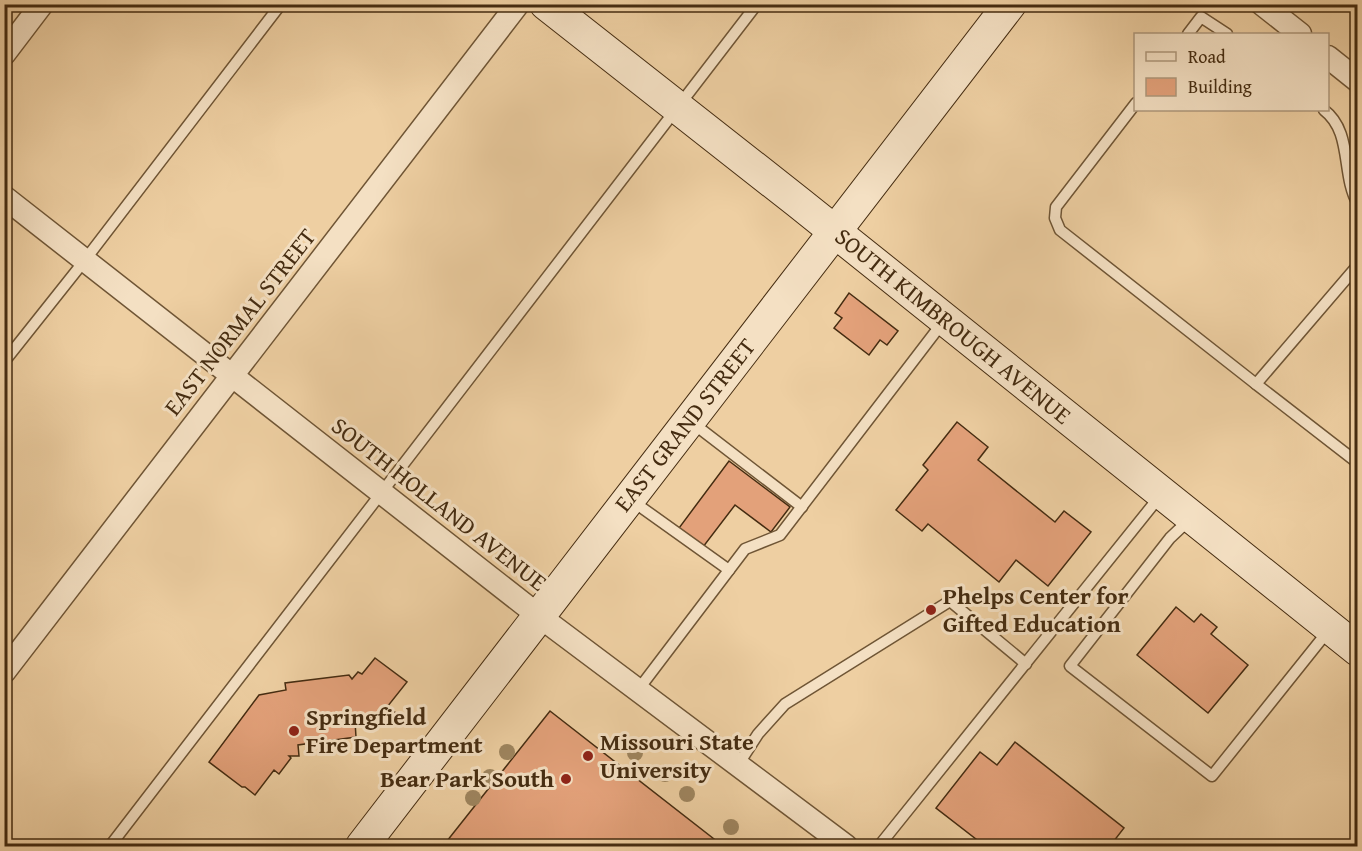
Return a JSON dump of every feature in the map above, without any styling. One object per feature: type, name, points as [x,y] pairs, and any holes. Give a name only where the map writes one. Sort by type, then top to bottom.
[{"type":"main road","name":"SOUTH KIMBROUGH AVENUE","points":[[546,4],[835,231],[1358,651]]},
{"type":"main road","name":"EAST GRAND STREET","points":[[362,846],[1010,4]]},
{"type":"street","points":[[4,54],[42,4]]},
{"type":"street","name":"EAST NORMAL STREET","points":[[4,672],[518,4]]},
{"type":"street","points":[[1262,4],[1299,33]]},
{"type":"street","points":[[1329,58],[1358,81]]},
{"type":"street","name":"SOUTH HOLLAND AVENUE","points":[[4,197],[539,616],[846,846]]},
{"type":"lane","points":[[4,362],[281,4]]},
{"type":"lane","points":[[110,846],[757,4]]},
{"type":"lane","points":[[1189,33],[1201,17],[1225,33]]},
{"type":"lane","points":[[1134,106],[1056,207],[1055,218],[1060,230],[1358,463]]},
{"type":"lane","points":[[1325,111],[1341,133],[1352,195],[1358,204]]},
{"type":"lane","points":[[1256,384],[1358,265]]},
{"type":"lane","points":[[639,690],[745,549],[780,535],[945,320]]},
{"type":"lane","points":[[689,421],[802,507]]},
{"type":"lane","points":[[879,846],[1162,494]]},
{"type":"lane","points":[[628,498],[729,570]]},
{"type":"lane","points":[[1192,517],[1170,538],[1070,666],[1212,776],[1330,628]]},
{"type":"lane","points":[[738,765],[758,734],[785,704],[950,601],[1026,664]]},
{"type":"building","points":[[849,293],[898,331],[887,345],[880,340],[869,355],[834,328],[842,318],[835,313]]},
{"type":"building","points":[[957,422],[988,447],[978,460],[1055,522],[1064,511],[1091,532],[1048,586],[1016,560],[999,582],[928,524],[922,531],[896,510],[928,470],[923,465]]},
{"type":"building","points":[[729,461],[790,507],[771,532],[735,505],[703,547],[679,528]]},
{"type":"building","points":[[1176,607],[1194,622],[1201,614],[1217,627],[1211,634],[1248,665],[1208,713],[1137,655]]},
{"type":"building","name":"Springfield Fire Department","points":[[375,658],[407,682],[387,707],[396,713],[387,725],[376,716],[355,721],[356,737],[298,745],[299,756],[289,756],[291,758],[279,774],[274,770],[255,795],[209,762],[259,695],[286,690],[285,683],[349,675],[352,679],[358,672],[362,674]]},
{"type":"building","name":"Bear Park South","points":[[550,711],[723,846],[443,846]]},
{"type":"building","points":[[1015,742],[1124,828],[1110,846],[985,846],[936,808],[980,752],[997,765]]},
{"type":"place","name":"Phelps Center for Gifted Education","points":[[931,610]]},
{"type":"place","name":"Springfield Fire Department","points":[[294,731]]},
{"type":"place","name":"Missouri State University","points":[[588,756]]},
{"type":"place","name":"Bear Park South","points":[[566,779]]}]
